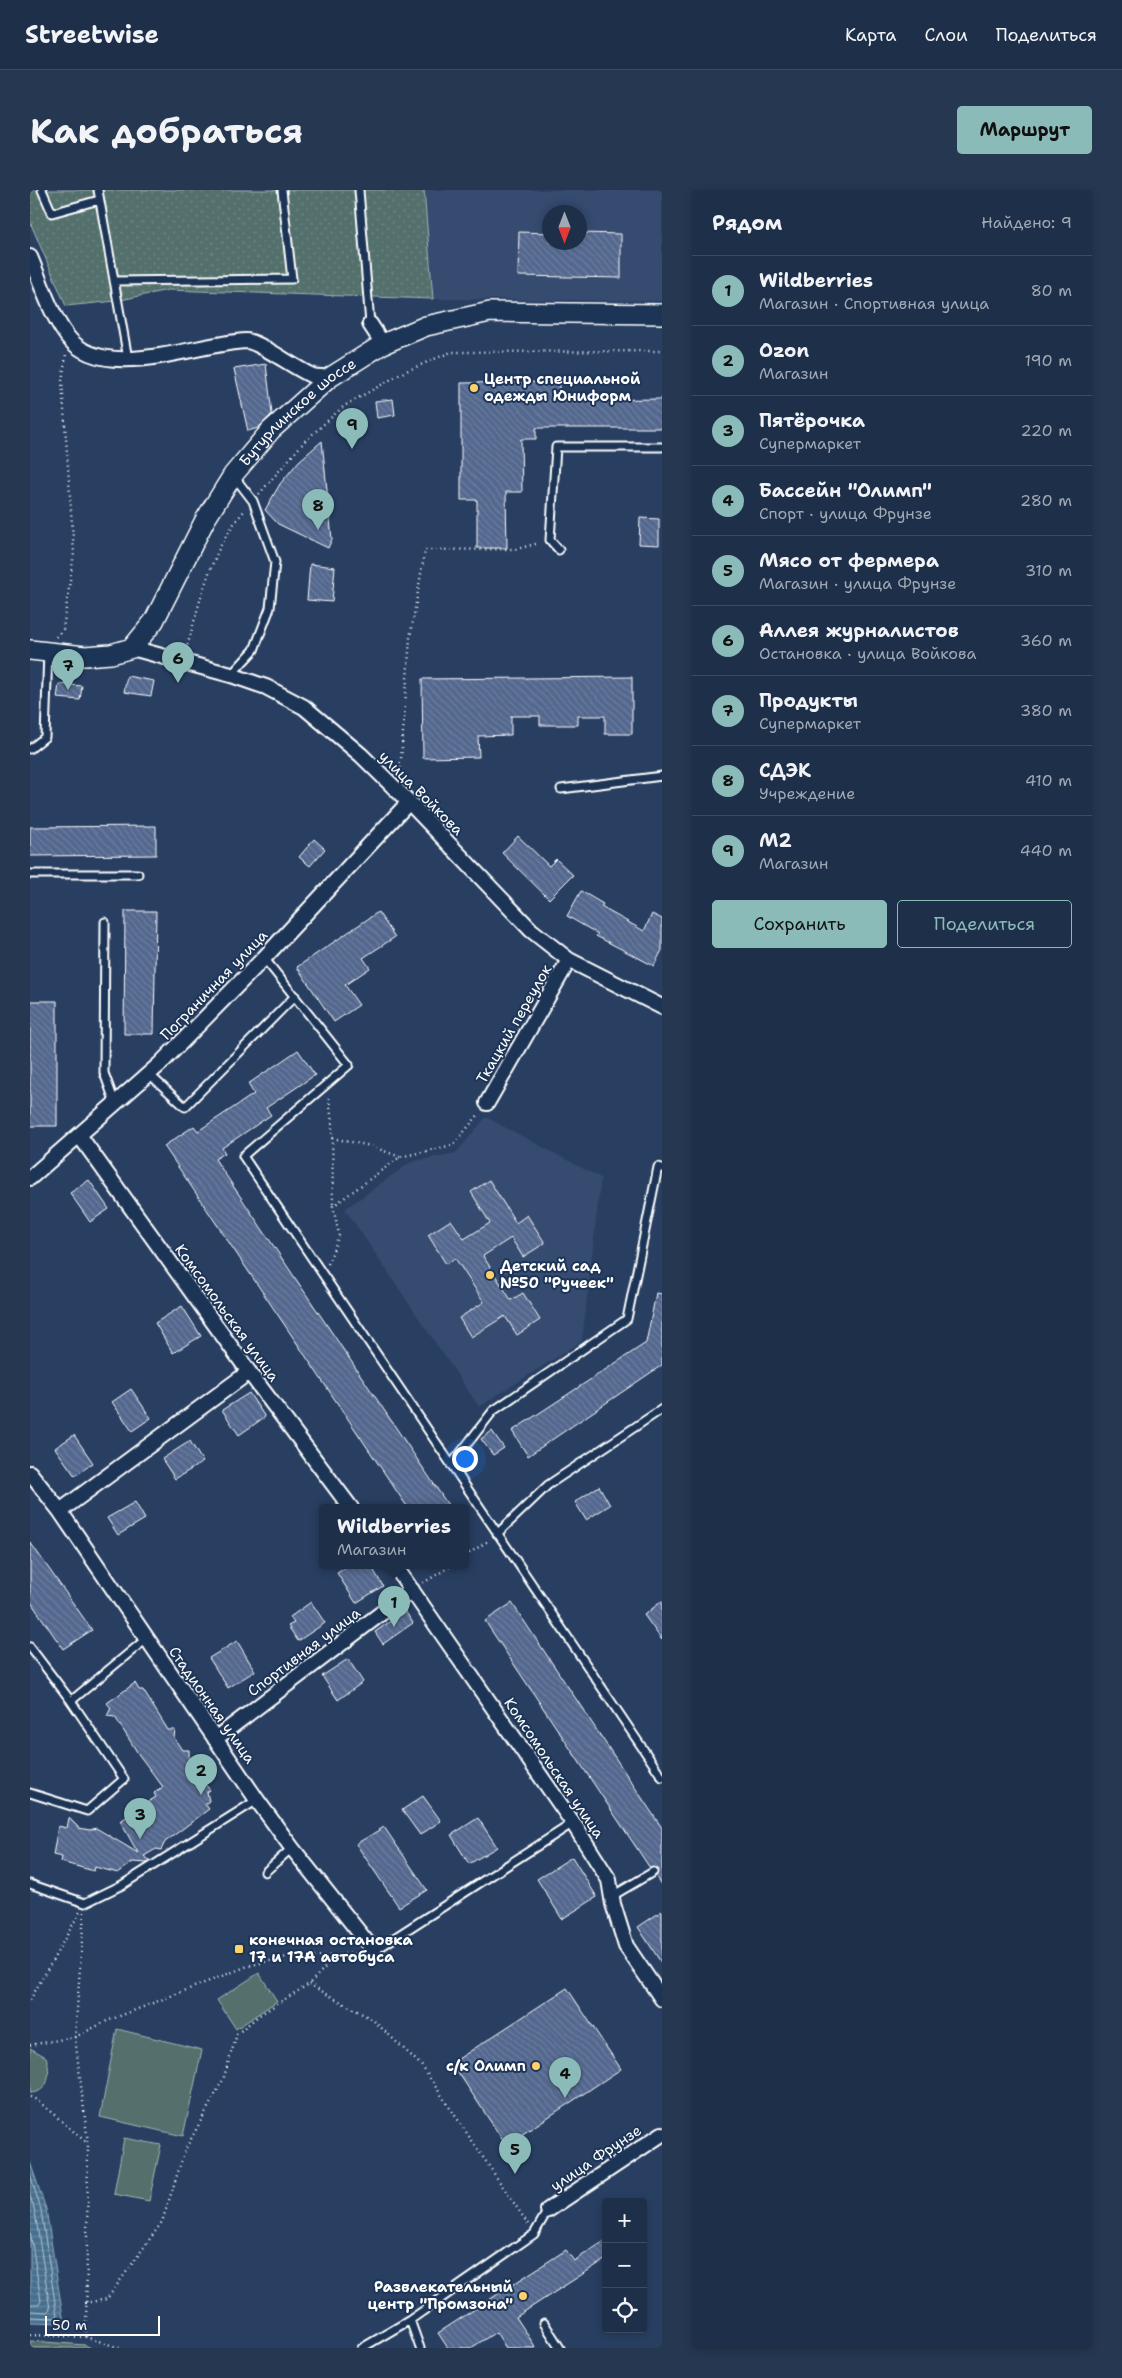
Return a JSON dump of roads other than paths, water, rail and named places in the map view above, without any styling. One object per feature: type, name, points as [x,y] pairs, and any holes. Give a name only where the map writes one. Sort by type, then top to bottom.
[{"type":"main road","name":"Бутурлинское шоссе","points":[[132,648],[154,621],[205,520],[233,475],[271,430],[329,378],[383,344],[426,326],[490,312],[662,314]]},
{"type":"main road","points":[[44,651],[85,656],[112,654],[132,648]]},
{"type":"street","points":[[30,257],[54,315],[68,338],[82,350],[100,358],[128,360],[248,341],[314,376],[329,378]]},
{"type":"street","points":[[370,324],[383,344]]},
{"type":"street","name":"улица Войкова","points":[[132,648],[231,675],[266,687],[304,707],[360,755],[409,802],[531,930],[569,960],[662,1007]]},
{"type":"street","name":"Пограничная улица","points":[[30,1178],[149,1074],[264,958],[409,802]]},
{"type":"street","name":"Ткацкий переулок","points":[[488,1103],[569,960]]},
{"type":"street","name":"Комсомольская улица","points":[[78,1136],[249,1372],[348,1504]]},
{"type":"street","points":[[60,1511],[249,1372]]},
{"type":"street","name":"Стадионная улица","points":[[30,1473],[60,1511],[257,1800],[292,1848],[374,1950]]},
{"type":"street","name":"Комсомольская улица","points":[[396,1569],[573,1823],[609,1880],[614,1895],[613,1904],[626,1946],[662,1999]]},
{"type":"street","name":"Спортивная улица","points":[[216,1739],[412,1590]]},
{"type":"street","name":"улица Фрунзе","points":[[548,2210],[662,2134]]},
{"type":"lane","points":[[42,190],[52,213],[99,200]]},
{"type":"lane","points":[[98,190],[128,360]]},
{"type":"lane","points":[[114,280],[292,279],[282,190]]},
{"type":"lane","points":[[359,190],[370,324]]},
{"type":"lane","points":[[559,550],[550,540],[556,446],[662,447]]},
{"type":"lane","points":[[231,675],[254,650],[270,608],[276,562],[253,501],[233,475]]},
{"type":"lane","points":[[30,749],[45,737],[44,651]]},
{"type":"lane","points":[[561,789],[662,776]]},
{"type":"lane","points":[[30,874],[138,874]]},
{"type":"lane","points":[[106,922],[104,1073],[116,1103]]},
{"type":"lane","points":[[264,958],[349,1065],[243,1156],[662,1778]]},
{"type":"lane","points":[[149,1074],[185,1107],[295,996]]},
{"type":"lane","points":[[451,1465],[494,1411],[627,1319],[658,1167],[662,1168]]},
{"type":"lane","points":[[498,1534],[548,1485],[662,1409]]},
{"type":"lane","points":[[71,1702],[146,1639]]},
{"type":"lane","points":[[30,1647],[124,1779],[88,1811],[30,1793]]},
{"type":"lane","points":[[30,1884],[85,1902],[122,1885],[257,1800]]},
{"type":"lane","points":[[374,1950],[573,1823]]},
{"type":"lane","points":[[266,1872],[292,1848]]},
{"type":"lane","points":[[614,1895],[653,1872]]},
{"type":"lane","points":[[362,2348],[410,2320],[534,2234],[548,2210]]},
{"type":"lane","points":[[410,2320],[420,2348]]},
{"type":"lane","points":[[544,2323],[560,2348]]},
{"type":"water","points":[[30,2162],[46,2209],[64,2323],[30,2322]]},
{"type":"place","name":"Центр специальной одежды Юниформ","points":[[474,388]]},
{"type":"place","name":"М2","points":[[352,449]]},
{"type":"place","name":"СДЭК","points":[[318,530]]},
{"type":"place","name":"Аллея журналистов","points":[[178,683]]},
{"type":"place","name":"Продукты","points":[[68,690]]},
{"type":"place","name":"Детский сад №50 \"Ручеек\"","points":[[490,1275]]},
{"type":"place","name":"Wildberries","points":[[394,1627]]},
{"type":"place","name":"Ozon","points":[[201,1795]]},
{"type":"place","name":"Пятёрочка","points":[[140,1839]]},
{"type":"place","name":"конечная остановка 17 и 17А автобуса","points":[[239,1949]]},
{"type":"place","name":"с/к Олимп","points":[[536,2066]]},
{"type":"place","name":"Бассейн \"Олимп\"","points":[[565,2098]]},
{"type":"place","name":"Мясо от фермера","points":[[515,2174]]},
{"type":"place","name":"Развлекательный центр \"Промзона\"","points":[[523,2296]]}]
